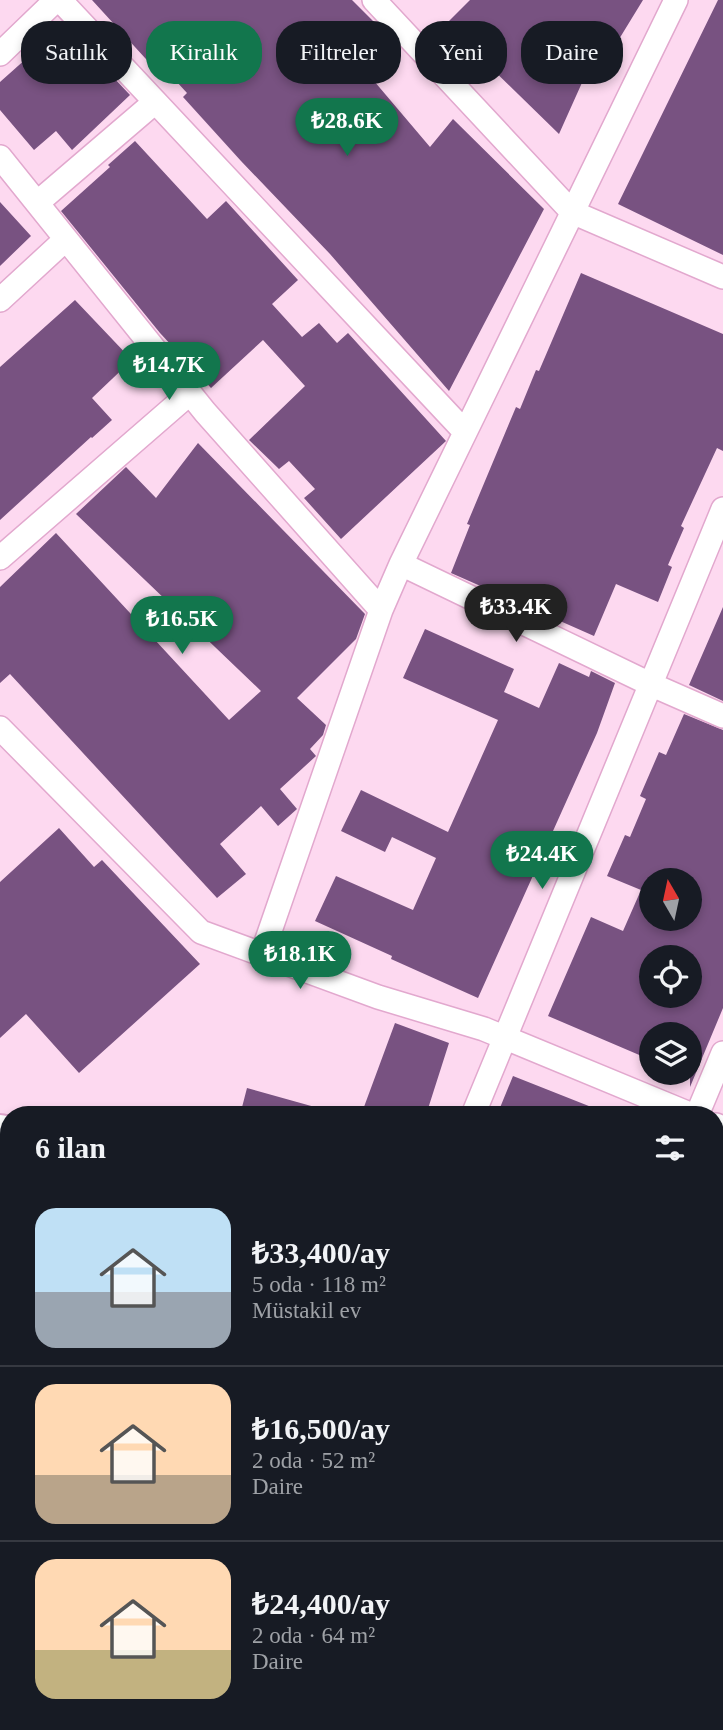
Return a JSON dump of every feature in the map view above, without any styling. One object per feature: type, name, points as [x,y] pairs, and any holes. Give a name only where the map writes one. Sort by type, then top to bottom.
[{"type":"street","points":[[0,54],[58,0],[465,432]]},
{"type":"street","points":[[374,0],[572,212],[723,277]]},
{"type":"street","points":[[262,954],[381,610],[676,0]]},
{"type":"street","points":[[37,203],[155,102]]},
{"type":"street","points":[[0,157],[190,393],[381,610]]},
{"type":"street","points":[[0,300],[66,239]]},
{"type":"street","points":[[0,558],[190,393]]},
{"type":"street","points":[[477,1106],[723,509]]},
{"type":"street","points":[[401,564],[650,684],[723,716]]},
{"type":"street","points":[[0,728],[201,932],[378,997],[484,1028],[672,1106]]},
{"type":"street","points":[[698,1106],[723,1053]]},
{"type":"building","points":[[92,0],[352,0],[373,21],[276,21],[276,84],[377,84],[430,147],[453,119],[544,209],[449,391],[330,254],[183,97],[187,93],[179,84],[262,84],[262,21],[146,21],[146,59],[132,44],[132,21],[111,21]]},
{"type":"building","points":[[470,0],[643,0],[623,33],[623,21],[521,21],[521,84],[581,84],[559,134],[507,83],[507,21],[449,21]]},
{"type":"building","points":[[718,0],[723,0],[723,255],[618,204]]},
{"type":"building","points":[[21,63],[21,84],[120,84],[130,95],[72,150],[56,131],[34,150],[0,110],[0,82]]},
{"type":"building","points":[[135,141],[207,219],[226,201],[298,280],[272,304],[302,337],[319,323],[337,343],[348,333],[446,441],[341,539],[304,498],[315,489],[289,461],[279,469],[249,440],[305,386],[263,340],[211,388],[160,333],[61,211]]},
{"type":"building","points":[[0,202],[31,236],[0,266]]},
{"type":"building","points":[[581,273],[723,334],[723,451],[717,448],[681,526],[684,528],[668,565],[672,567],[658,602],[616,584],[594,636],[451,573],[470,525],[467,524],[516,407],[520,409],[536,370],[539,371]]},
{"type":"building","points":[[75,300],[132,360],[92,398],[112,420],[0,520],[0,367]]},
{"type":"building","points":[[198,443],[365,614],[356,639],[297,698],[326,725],[323,735],[310,749],[316,756],[280,789],[297,809],[278,826],[261,806],[220,844],[246,874],[217,898],[10,674],[0,683],[0,587],[56,533],[229,720],[261,691],[76,514],[126,467],[156,498]]},
{"type":"building","points":[[723,607],[723,701],[689,685]]},
{"type":"building","points":[[425,629],[514,669],[504,692],[539,708],[559,663],[589,677],[591,671],[615,683],[597,733],[478,998],[315,921],[336,876],[413,910],[436,858],[392,837],[385,852],[341,831],[361,790],[448,832],[498,720],[403,678]]},
{"type":"building","points":[[684,714],[723,730],[723,1008],[702,1058],[702,1022],[639,1022],[639,1055],[548,1016],[591,917],[623,931],[639,895],[639,931],[702,931],[702,868],[639,868],[639,889],[607,876],[625,835],[630,837],[646,799],[640,796],[659,752],[666,755]]},
{"type":"building","points":[[59,828],[94,867],[102,860],[200,964],[79,1073],[26,1014],[0,1038],[0,882]]},
{"type":"building","points":[[395,1023],[449,1043],[429,1106],[364,1106]]},
{"type":"building","points":[[513,1076],[589,1106],[501,1106]]},
{"type":"building","points":[[247,1088],[311,1106],[242,1106]]}]
